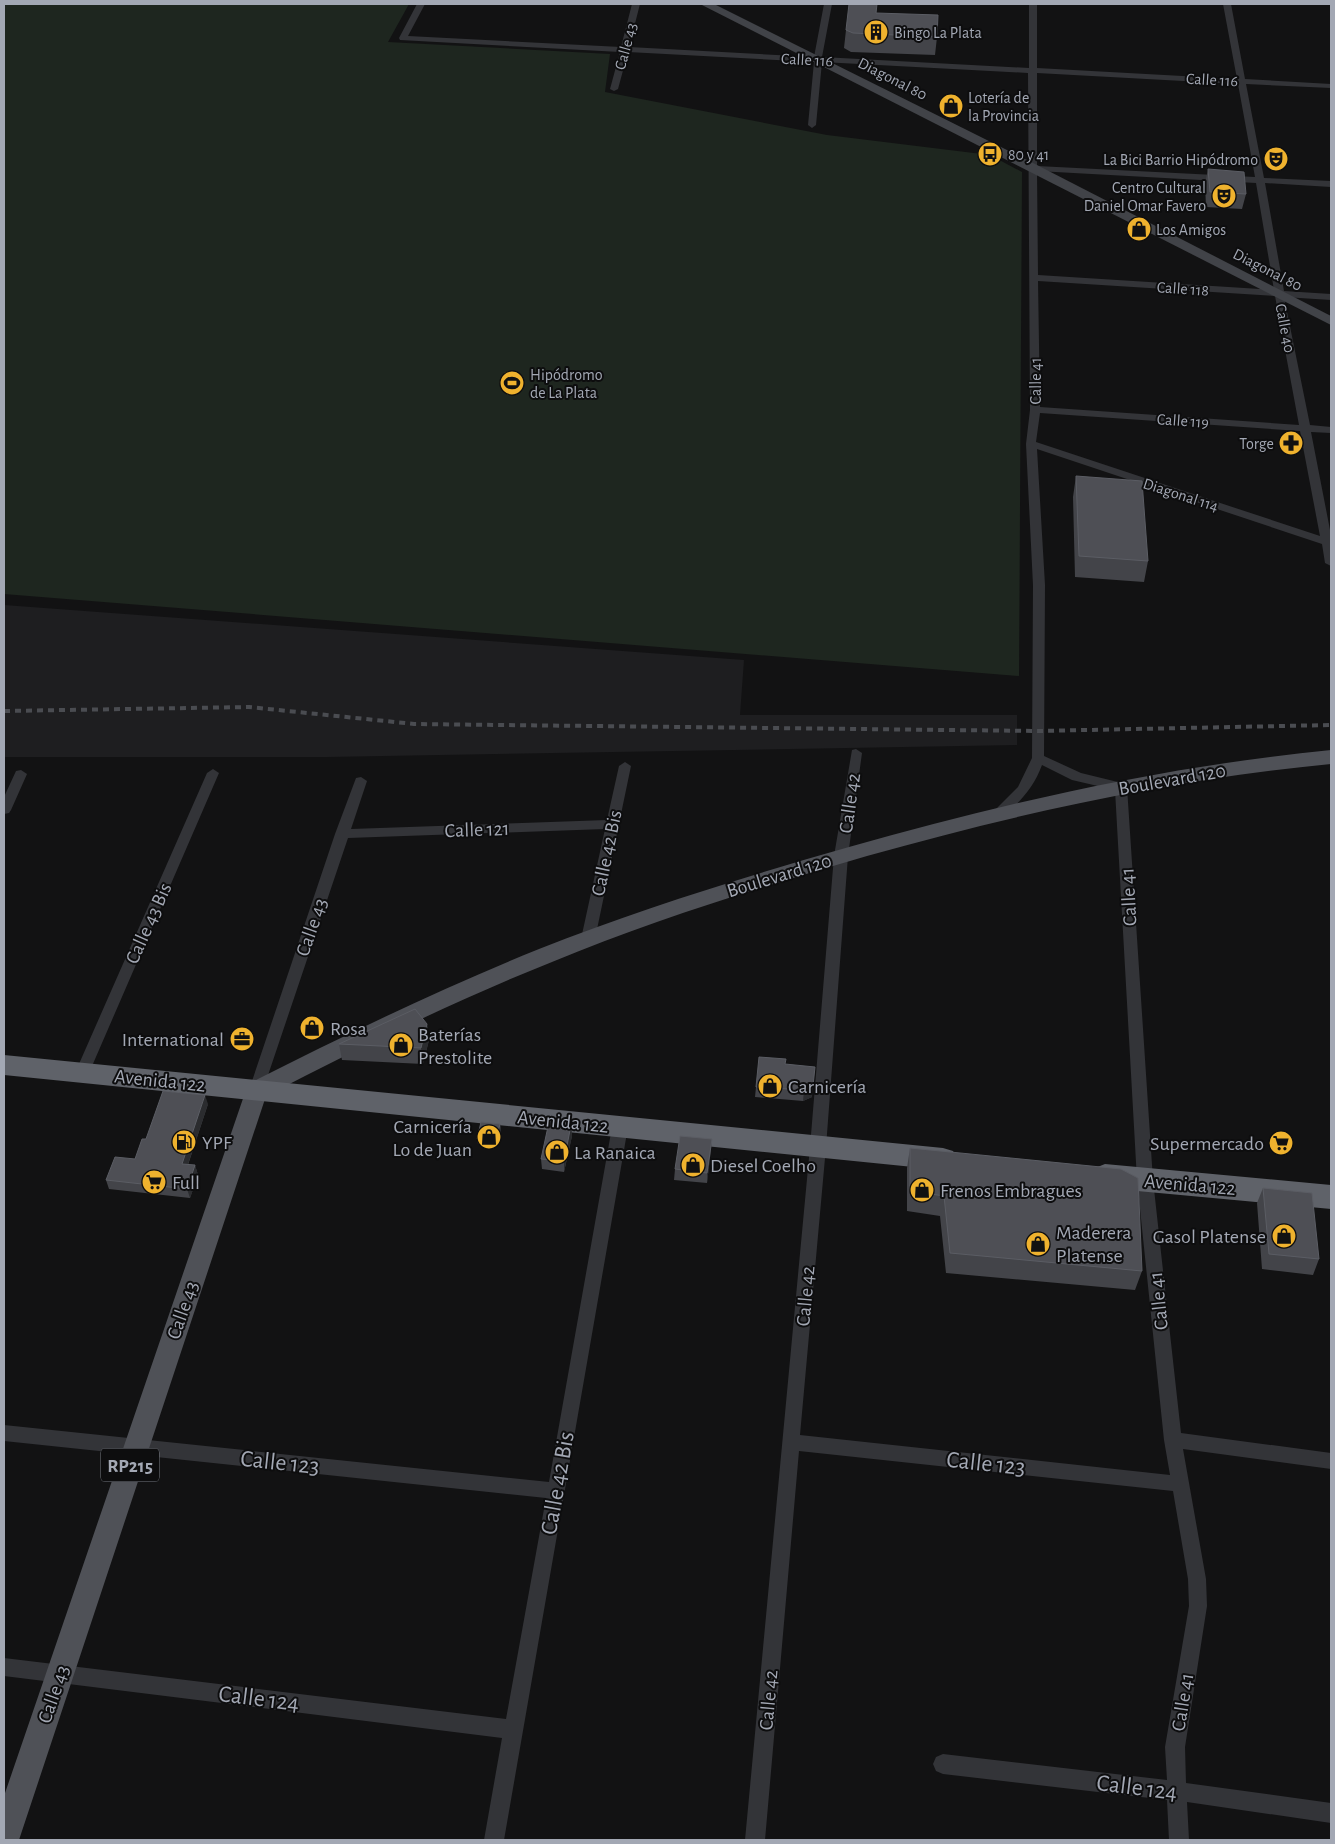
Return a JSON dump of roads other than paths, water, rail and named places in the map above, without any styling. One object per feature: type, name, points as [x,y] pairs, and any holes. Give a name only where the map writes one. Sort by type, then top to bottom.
[{"type":"highway","name":"Avenida 122","points":[[4,1065],[967,1162]]},
{"type":"highway","name":"Avenida 122","points":[[1076,1173],[1331,1198]]},
{"type":"main road","name":"Diagonal 80","points":[[706,4],[819,56],[1032,162],[1054,169],[1279,289],[1331,321]]},
{"type":"main road","name":"Diagonal 80","points":[[724,4],[819,56],[834,60],[1279,289],[1301,295],[1331,310]]},
{"type":"main road","name":"Boulevard 120","points":[[256,1090],[384,1027],[497,976],[588,939],[774,875],[998,814],[1121,787],[1251,765],[1331,757]]},
{"type":"main road","name":"Calle 43","points":[[4,1840],[256,1090]]},
{"type":"street","name":"Calle 116","points":[[421,4],[403,38],[819,56]]},
{"type":"street","name":"Calle 43","points":[[614,89],[636,4]]},
{"type":"street","points":[[812,125],[819,56],[828,4]]},
{"type":"street","name":"Calle 41","points":[[998,814],[1023,792],[1031,780],[1038,758],[1039,585],[1031,444],[1035,410],[1032,162],[1033,4]]},
{"type":"street","name":"Calle 40","points":[[1227,4],[1279,289],[1329,543],[1331,563]]},
{"type":"street","name":"Calle 116","points":[[834,60],[1331,86]]},
{"type":"street","points":[[1054,169],[1331,184]]},
{"type":"street","name":"Calle 118","points":[[1034,278],[1279,289]]},
{"type":"street","points":[[1301,295],[1331,297]]},
{"type":"street","name":"Calle 119","points":[[1035,410],[1331,430]]},
{"type":"street","name":"Diagonal 114","points":[[1031,444],[1329,543]]},
{"type":"street","name":"Calle 42","points":[[755,1840],[818,1147],[841,856],[856,753]]},
{"type":"street","points":[[1038,758],[1077,777],[1121,787]]},
{"type":"street","name":"Calle 42 Bis","points":[[588,939],[624,766]]},
{"type":"street","name":"Calle 43 Bis","points":[[82,1073],[213,773]]},
{"type":"street","points":[[4,810],[21,774]]},
{"type":"street","name":"Calle 43","points":[[256,1090],[361,781]]},
{"type":"street","name":"Calle 41","points":[[1121,787],[1145,1180],[1173,1440],[1197,1579],[1198,1606],[1175,1747],[1179,1840]]},
{"type":"street","name":"Calle 121","points":[[342,834],[612,824]]},
{"type":"street","name":"Calle 42 Bis","points":[[494,1840],[620,1127]]},
{"type":"street","name":"Calle 123","points":[[4,1433],[556,1491]]},
{"type":"street","points":[[1173,1440],[1331,1461]]},
{"type":"street","name":"Calle 123","points":[[792,1442],[1181,1484]]},
{"type":"street","name":"Calle 124","points":[[4,1666],[514,1730]]},
{"type":"street","name":"Calle 124","points":[[943,1764],[1176,1791],[1331,1813]]},
{"type":"railway","points":[[4,711],[249,707],[414,724],[1038,731],[1331,725]]},
{"type":"place","name":"Bingo La Plata","points":[[876,32]]},
{"type":"place","name":"Lotería de la Provincia","points":[[951,106]]},
{"type":"place","name":"80 y 41","points":[[990,154]]},
{"type":"place","name":"La Bici Barrio Hipódromo","points":[[1276,159]]},
{"type":"place","name":"Centro Cultural Daniel Omar Favero","points":[[1224,196]]},
{"type":"place","name":"Los Amigos","points":[[1139,229]]},
{"type":"place","name":"Hipódromo de La Plata","points":[[512,383]]},
{"type":"place","name":"Torge","points":[[1291,443]]},
{"type":"place","name":"Rosa","points":[[312,1028]]},
{"type":"place","name":"International","points":[[242,1039]]},
{"type":"place","name":"Baterías Prestolite","points":[[401,1045]]},
{"type":"place","name":"Carnicería","points":[[770,1086]]},
{"type":"place","name":"Carnicería Lo de Juan","points":[[489,1137]]},
{"type":"place","name":"YPF","points":[[184,1142]]},
{"type":"place","name":"Supermercado","points":[[1281,1143]]},
{"type":"place","name":"La Ranaica","points":[[557,1152]]},
{"type":"place","name":"Diesel Coelho","points":[[693,1165]]},
{"type":"place","name":"Full","points":[[154,1182]]},
{"type":"place","name":"Frenos Embragues","points":[[922,1190]]},
{"type":"place","name":"Gasol Platense","points":[[1284,1236]]},
{"type":"place","name":"Maderera Platense","points":[[1038,1244]]}]
